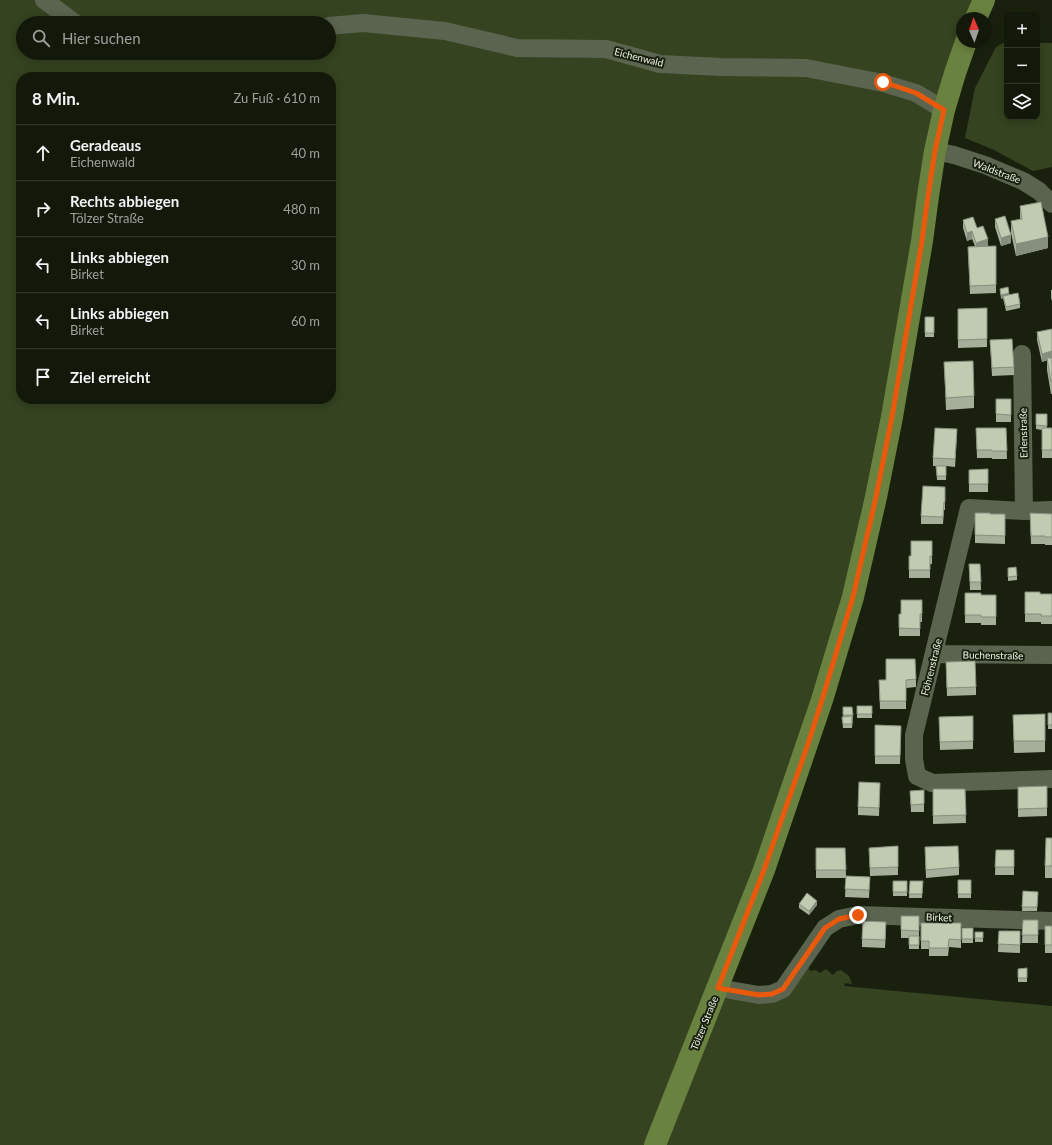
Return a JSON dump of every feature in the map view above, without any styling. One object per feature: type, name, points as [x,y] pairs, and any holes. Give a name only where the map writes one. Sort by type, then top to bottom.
[{"type":"main road","points":[[979,12],[984,0]]},
{"type":"main road","name":"Tölzer Straße","points":[[655,1145],[764,870],[808,744],[853,597],[876,497],[892,417],[922,241],[935,151],[944,110],[964,48]]},
{"type":"street","points":[[44,0],[66,16]]},
{"type":"street","name":"Eichenwald","points":[[336,26],[364,24],[445,31],[517,48],[606,49],[660,64],[721,67],[806,68],[883,82],[916,93],[944,110]]},
{"type":"street","name":"Waldstraße","points":[[935,151],[954,155],[985,165],[1023,181],[1038,191],[1052,204]]},
{"type":"street","name":"Erlenstraße","points":[[1022,354],[1024,511]]},
{"type":"street","name":"Föhrenstraße","points":[[1052,510],[1024,511],[969,508],[914,735],[914,759],[917,776],[932,783],[1052,779]]},
{"type":"street","name":"Buchenstraße","points":[[934,654],[1052,655]]},
{"type":"street","name":"Birket","points":[[718,988],[759,995],[772,994],[783,989],[825,928],[839,919],[858,915],[1052,921]]},
{"type":"green space","points":[[0,0],[973,0],[968,12],[956,12],[956,40],[943,73],[926,149],[886,415],[835,634],[719,998],[740,1000],[750,997],[808,966],[810,971],[816,970],[820,973],[826,969],[833,975],[837,971],[841,970],[849,976],[852,984],[845,983],[844,986],[1052,1006],[1052,1145],[0,1145]]},
{"type":"green space","points":[[1004,43],[1004,120],[1040,120],[1040,43],[1052,43],[1052,167],[1033,171],[994,150],[965,138],[975,88],[996,47]]},
{"type":"building","points":[[1041,202],[1048,237],[1016,244],[1011,221],[1022,219],[1020,206]]},
{"type":"building","points":[[1005,216],[1011,235],[1001,238],[995,219]]},
{"type":"building","points":[[973,217],[977,228],[983,226],[988,239],[976,243],[972,231],[967,233],[963,220]]},
{"type":"building","points":[[996,246],[996,285],[970,286],[968,247]]},
{"type":"building","points":[[1008,287],[1009,293],[1001,295],[1000,289]]},
{"type":"building","points":[[1018,293],[1020,304],[1006,307],[1003,296]]},
{"type":"building","points":[[987,308],[987,339],[958,340],[958,309]]},
{"type":"building","points":[[925,317],[934,317],[934,333],[925,333]]},
{"type":"building","points":[[1052,329],[1052,351],[1042,354],[1037,332]]},
{"type":"building","points":[[1012,339],[1014,367],[992,368],[990,340]]},
{"type":"building","points":[[1047,358],[1052,358],[1052,382],[1051,382]]},
{"type":"building","points":[[973,361],[974,396],[946,398],[944,362]]},
{"type":"building","points":[[996,399],[1011,399],[1011,415],[996,414]]},
{"type":"building","points":[[1036,414],[1047,414],[1047,426],[1036,425]]},
{"type":"building","points":[[935,428],[957,429],[955,459],[933,458]]},
{"type":"building","points":[[976,428],[1006,428],[1007,451],[977,450]]},
{"type":"building","points":[[1042,428],[1052,428],[1052,450],[1042,450]]},
{"type":"building","points":[[936,466],[946,466],[946,476],[937,476]]},
{"type":"building","points":[[988,469],[988,484],[969,484],[969,470]]},
{"type":"building","points":[[923,486],[945,487],[943,517],[921,516]]},
{"type":"building","points":[[975,513],[1005,514],[1005,536],[975,535]]},
{"type":"building","points":[[1030,513],[1052,514],[1052,537],[1031,536]]},
{"type":"building","points":[[911,541],[932,541],[930,570],[909,570]]},
{"type":"building","points":[[969,564],[980,564],[981,582],[970,582]]},
{"type":"building","points":[[1016,567],[1017,576],[1008,577],[1008,568]]},
{"type":"building","points":[[1025,592],[1052,594],[1052,616],[1025,614]]},
{"type":"building","points":[[965,593],[996,595],[996,617],[965,615]]},
{"type":"building","points":[[901,600],[922,600],[920,629],[899,628]]},
{"type":"building","points":[[886,659],[915,659],[916,679],[906,680],[906,701],[880,701],[879,680],[886,680]]},
{"type":"building","points":[[975,661],[976,687],[947,688],[946,662]]},
{"type":"building","points":[[857,706],[872,706],[872,714],[857,714]]},
{"type":"building","points":[[843,707],[852,707],[853,715],[843,715]]},
{"type":"building","points":[[1048,713],[1052,713],[1052,725],[1048,725]]},
{"type":"building","points":[[1045,714],[1045,741],[1014,741],[1013,715]]},
{"type":"building","points":[[852,716],[852,724],[843,724],[842,717]]},
{"type":"building","points":[[973,716],[973,741],[940,742],[939,717]]},
{"type":"building","points":[[875,725],[901,726],[900,756],[875,756]]},
{"type":"building","points":[[859,782],[880,783],[879,808],[858,807]]},
{"type":"building","points":[[1047,786],[1047,808],[1018,809],[1018,787]]},
{"type":"building","points":[[933,789],[965,789],[966,815],[933,816]]},
{"type":"building","points":[[924,790],[924,804],[911,805],[910,791]]},
{"type":"building","points":[[1046,838],[1052,838],[1052,866],[1045,866]]},
{"type":"building","points":[[898,846],[898,867],[870,868],[869,848]]},
{"type":"building","points":[[958,846],[959,867],[926,870],[925,847]]},
{"type":"building","points":[[816,848],[845,848],[846,870],[816,870]]},
{"type":"building","points":[[996,850],[1014,850],[1014,867],[995,867]]},
{"type":"building","points":[[846,876],[870,877],[869,890],[845,889]]},
{"type":"building","points":[[958,880],[971,880],[971,894],[958,894]]},
{"type":"building","points":[[893,881],[907,881],[907,892],[893,892]]},
{"type":"building","points":[[910,881],[923,881],[922,894],[909,894]]},
{"type":"building","points":[[1023,891],[1038,892],[1037,907],[1022,907]]},
{"type":"building","points":[[807,893],[817,901],[809,911],[799,904]]},
{"type":"building","points":[[901,916],[919,916],[919,931],[901,930]]},
{"type":"building","points":[[1023,920],[1038,920],[1038,935],[1022,935]]},
{"type":"building","points":[[863,921],[886,922],[885,940],[862,939]]},
{"type":"building","points":[[921,923],[961,923],[961,940],[949,939],[948,948],[929,948],[929,941],[921,941]]},
{"type":"building","points":[[1045,926],[1052,926],[1052,945],[1045,945]]},
{"type":"building","points":[[962,928],[973,928],[973,939],[962,939]]},
{"type":"building","points":[[999,931],[1020,931],[1020,945],[998,944]]},
{"type":"building","points":[[975,932],[983,932],[983,938],[975,938]]},
{"type":"building","points":[[909,936],[919,936],[919,945],[909,945]]},
{"type":"building","points":[[1027,968],[1027,978],[1018,978],[1018,969]]},
{"type":"route","points":[[858,915],[839,919],[825,928],[783,989],[772,994],[759,995],[718,988],[764,870],[808,744],[838,648],[853,597],[876,497],[892,417],[922,241],[935,151],[944,110],[916,93],[883,82]]}]
